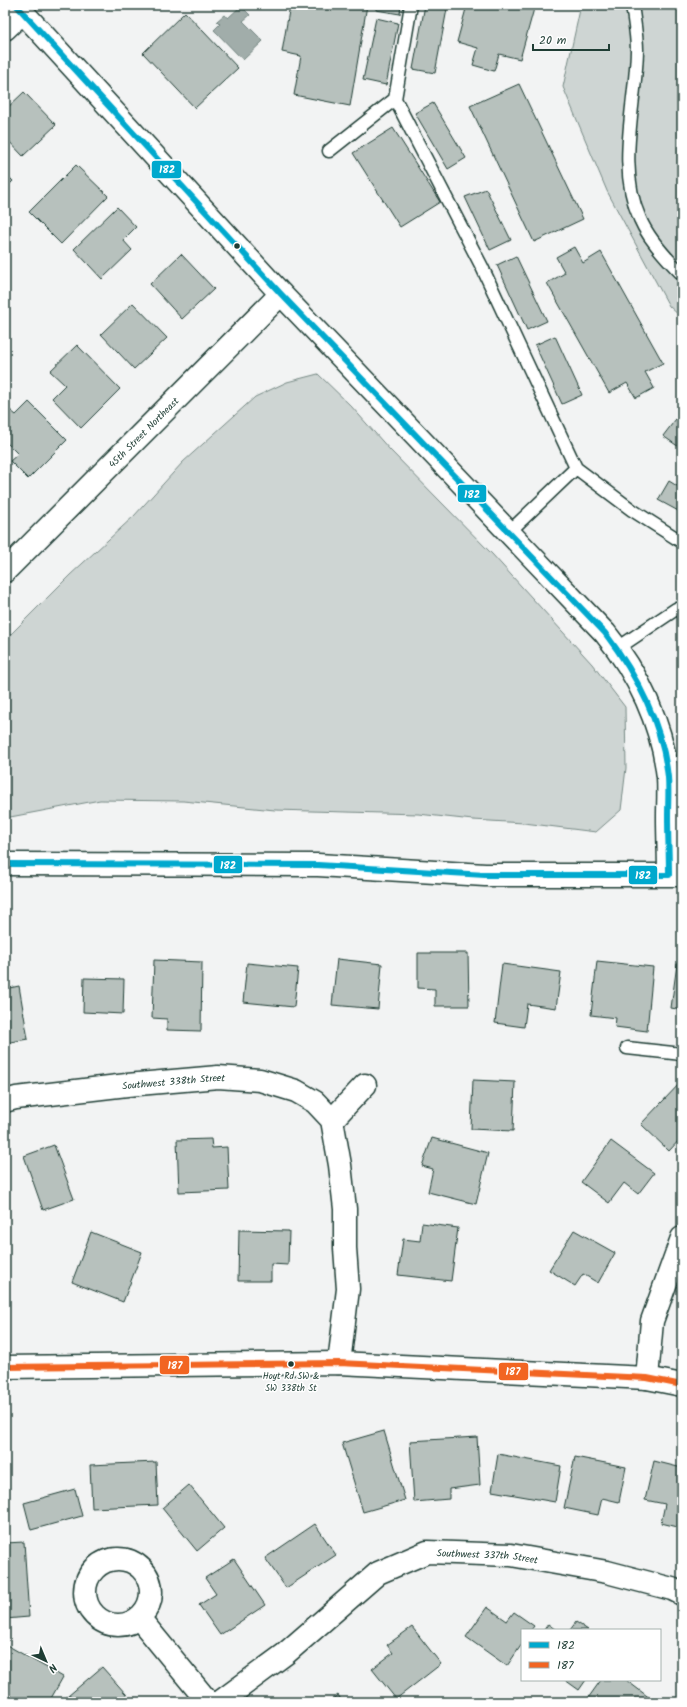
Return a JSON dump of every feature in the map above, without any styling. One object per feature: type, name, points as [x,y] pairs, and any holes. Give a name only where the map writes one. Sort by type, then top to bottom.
[{"type":"street","points":[[5,29],[20,8],[281,294],[618,648],[639,684],[649,707],[660,740],[668,777],[676,875],[485,875],[318,864],[5,864]]},
{"type":"street","name":"45th Street Northeast","points":[[5,571],[281,294]]},
{"type":"street","name":"Southwest 338th Street","points":[[5,1101],[16,1098],[127,1085],[218,1077],[260,1080],[296,1091],[315,1102],[332,1120]]},
{"type":"street","points":[[339,1363],[348,1289],[345,1248],[345,1209],[332,1120],[365,1085]]},
{"type":"street","points":[[647,1378],[652,1321],[682,1238]]},
{"type":"street","points":[[5,1367],[339,1363],[647,1378],[682,1385]]},
{"type":"street","name":"Southwest 337th Street","points":[[220,1702],[285,1654],[378,1573],[427,1552],[519,1557],[607,1572],[672,1589],[682,1594]]},
{"type":"street","points":[[139,1618],[208,1702]]},
{"type":"lane","points":[[412,5],[395,99],[482,267],[576,468],[632,510],[682,542]]},
{"type":"lane","points":[[632,5],[637,49],[629,141],[628,173],[631,193],[640,219],[654,241],[682,274]]},
{"type":"lane","points":[[329,151],[395,99]]},
{"type":"lane","points":[[509,532],[576,468]]},
{"type":"lane","points":[[618,648],[676,609],[682,608]]},
{"type":"lane","points":[[627,1048],[682,1054]]},
{"type":"shaded area","points":[[581,5],[682,5],[682,318],[669,306],[607,191],[563,87]]},
{"type":"shaded area","points":[[241,6],[250,15],[243,21],[263,41],[243,60],[214,30],[220,24],[217,21],[224,15],[228,18]]},
{"type":"shaded area","points":[[318,374],[351,406],[390,450],[492,554],[592,664],[625,707],[626,768],[621,810],[596,832],[524,823],[473,820],[418,814],[275,810],[183,801],[100,800],[5,818],[5,640],[70,575],[134,516],[183,462],[255,397],[287,382]]},
{"type":"building","points":[[290,5],[367,5],[350,106],[294,95],[301,56],[282,52]]},
{"type":"building","points":[[376,5],[401,5],[400,14],[376,10]]},
{"type":"building","points":[[425,5],[447,9],[435,73],[413,69]]},
{"type":"building","points":[[467,5],[535,5],[520,59],[499,54],[494,71],[473,65],[478,48],[457,42]]},
{"type":"building","points":[[185,12],[238,68],[195,108],[143,53]]},
{"type":"building","points":[[376,18],[398,23],[386,85],[363,80]]},
{"type":"building","points":[[519,84],[583,219],[534,242],[470,106]]},
{"type":"building","points":[[24,92],[56,125],[23,156],[5,137],[5,110]]},
{"type":"building","points":[[433,103],[466,158],[448,169],[415,113]]},
{"type":"building","points":[[393,128],[440,202],[400,227],[353,153]]},
{"type":"building","points":[[76,165],[108,196],[61,244],[29,212]]},
{"type":"building","points":[[5,173],[13,181],[5,189]]},
{"type":"building","points":[[486,189],[511,240],[490,250],[465,197]]},
{"type":"building","points":[[117,207],[136,227],[123,240],[132,250],[102,279],[74,249]]},
{"type":"building","points":[[574,247],[583,263],[601,252],[663,363],[645,372],[654,388],[636,398],[627,383],[609,393],[547,283],[565,273],[556,257]]},
{"type":"building","points":[[181,254],[214,289],[182,319],[150,284]]},
{"type":"building","points":[[516,256],[547,321],[527,330],[497,265]]},
{"type":"building","points":[[133,303],[167,338],[134,369],[101,334]]},
{"type":"building","points":[[555,336],[582,395],[562,404],[535,345]]},
{"type":"building","points":[[77,345],[120,389],[81,428],[52,398],[65,385],[50,371]]},
{"type":"building","points":[[29,402],[67,440],[28,479],[10,461],[18,454],[5,441],[5,415],[10,410],[16,415]]},
{"type":"building","points":[[682,411],[682,449],[663,436]]},
{"type":"building","points":[[669,481],[682,489],[682,513],[658,500]]},
{"type":"building","points":[[418,953],[468,953],[469,1006],[435,1006],[435,989],[418,988]]},
{"type":"building","points":[[337,959],[382,964],[378,1009],[332,1005]]},
{"type":"building","points":[[154,960],[202,962],[201,1031],[167,1030],[167,1019],[152,1018]]},
{"type":"building","points":[[597,961],[653,967],[647,1031],[615,1027],[616,1018],[591,1015]]},
{"type":"building","points":[[247,963],[298,968],[294,1007],[243,1002]]},
{"type":"building","points":[[502,964],[561,972],[556,1008],[527,1004],[524,1027],[495,1023]]},
{"type":"building","points":[[677,964],[682,964],[682,1010],[671,1008]]},
{"type":"building","points":[[84,978],[124,979],[123,1014],[83,1012]]},
{"type":"building","points":[[19,986],[28,1039],[5,1043],[5,989]]},
{"type":"building","points":[[473,1080],[515,1082],[513,1131],[471,1129]]},
{"type":"building","points":[[682,1081],[682,1137],[669,1151],[641,1124]]},
{"type":"building","points":[[432,1138],[488,1153],[476,1204],[428,1192],[433,1169],[422,1166]]},
{"type":"building","points":[[211,1139],[212,1148],[227,1147],[229,1190],[179,1192],[177,1140]]},
{"type":"building","points":[[611,1141],[654,1173],[638,1194],[624,1183],[609,1203],[581,1182]]},
{"type":"building","points":[[54,1145],[74,1199],[43,1210],[24,1156]]},
{"type":"building","points":[[422,1223],[458,1228],[451,1281],[398,1275],[403,1239],[420,1241]]},
{"type":"building","points":[[239,1230],[289,1231],[288,1265],[271,1264],[271,1281],[238,1281]]},
{"type":"building","points":[[574,1230],[615,1253],[598,1283],[583,1274],[575,1286],[549,1270]]},
{"type":"building","points":[[91,1232],[142,1252],[123,1302],[72,1282]]},
{"type":"building","points":[[384,1431],[405,1500],[363,1512],[342,1443]]},
{"type":"building","points":[[477,1437],[480,1485],[449,1489],[449,1499],[414,1502],[410,1441]]},
{"type":"building","points":[[498,1454],[561,1466],[555,1502],[492,1491]]},
{"type":"building","points":[[575,1457],[626,1467],[619,1502],[602,1498],[598,1515],[564,1508]]},
{"type":"building","points":[[654,1461],[682,1468],[682,1528],[661,1523],[665,1504],[645,1500]]},
{"type":"building","points":[[156,1462],[158,1505],[92,1508],[90,1465]]},
{"type":"building","points":[[189,1485],[224,1528],[197,1551],[162,1508]]},
{"type":"building","points":[[75,1489],[82,1516],[31,1530],[24,1503]]},
{"type":"building","points":[[315,1524],[336,1555],[286,1588],[265,1558]]},
{"type":"building","points":[[24,1542],[29,1617],[5,1619],[5,1543]]},
{"type":"building","points":[[234,1559],[265,1605],[220,1635],[199,1605],[216,1594],[205,1578]]},
{"type":"building","points":[[487,1607],[507,1621],[514,1612],[534,1626],[532,1629],[521,1629],[521,1645],[507,1666],[466,1637]]},
{"type":"building","points":[[576,1622],[586,1629],[571,1629]]},
{"type":"building","points":[[548,1624],[555,1629],[545,1629]]},
{"type":"building","points":[[412,1627],[441,1664],[396,1699],[372,1669],[393,1653],[387,1645]]},
{"type":"building","points":[[5,1644],[63,1677],[49,1702],[21,1702],[5,1693]]},
{"type":"building","points":[[102,1667],[133,1702],[61,1702]]},
{"type":"building","points":[[566,1681],[585,1681],[579,1690]]},
{"type":"building","points":[[600,1681],[627,1681],[655,1702],[588,1702],[586,1701]]},
{"type":"building","points":[[338,1695],[343,1702],[328,1702]]},
{"type":"transit line","name":"182","points":[[5,864],[318,865],[485,875],[669,875],[668,777],[660,738],[646,700],[628,666],[605,633],[281,294],[16,5]]},
{"type":"transit line","name":"187","points":[[5,1367],[339,1363],[647,1378],[682,1385]]},
{"type":"place","name":"Hoyt Rd SW & SW 338th St","points":[[291,1364]]}]
